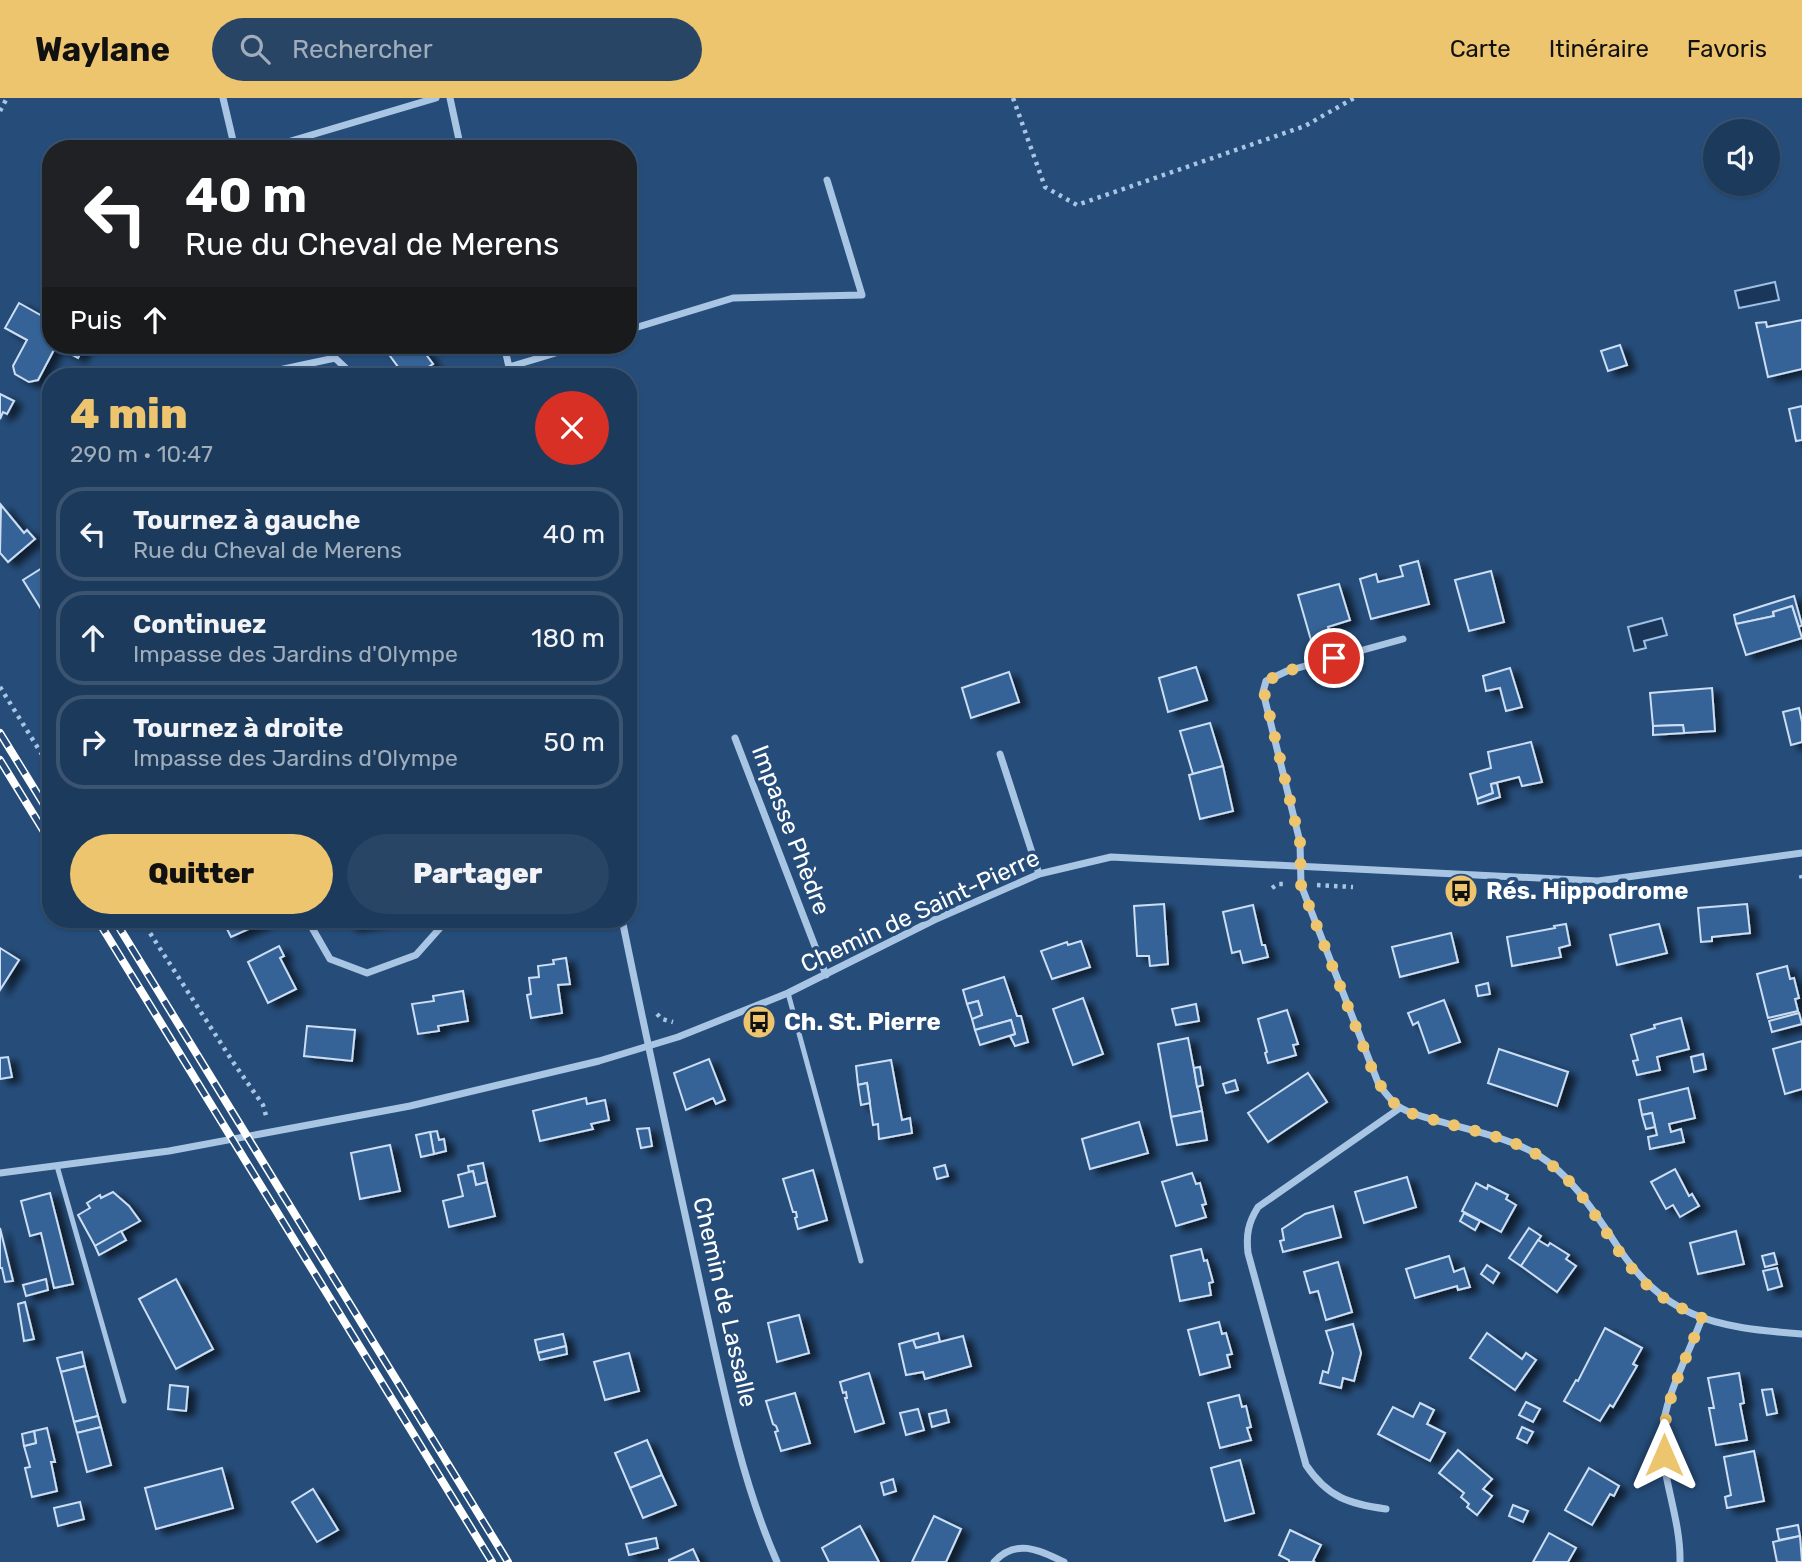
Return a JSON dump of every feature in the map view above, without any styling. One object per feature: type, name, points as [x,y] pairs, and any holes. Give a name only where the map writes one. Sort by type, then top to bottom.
[{"type":"street","points":[[223,98],[233,140]]},
{"type":"street","points":[[294,140],[436,98]]},
{"type":"street","points":[[450,98],[459,140]]},
{"type":"street","points":[[637,327],[733,298],[862,295],[827,180]]},
{"type":"street","points":[[506,354],[509,368],[553,354]]},
{"type":"street","points":[[288,368],[335,358],[346,368]]},
{"type":"street","points":[[1403,639],[1287,671],[1266,681],[1264,692],[1300,842],[1301,885],[1380,1085],[1400,1108],[1493,1137],[1539,1156],[1556,1168],[1580,1193],[1640,1278],[1655,1292],[1702,1318],[1749,1330],[1802,1334]]},
{"type":"street","name":"Impasse Phèdre","points":[[735,738],[826,975]]},
{"type":"street","points":[[1000,754],[1040,874]]},
{"type":"street","name":"Chemin de Saint-Pierre","points":[[0,1173],[169,1151],[410,1105],[599,1061],[648,1047],[788,993],[934,920],[1040,874],[1111,857],[1598,881],[1802,853]]},
{"type":"street","points":[[312,928],[330,959],[367,973],[416,954],[440,928]]},
{"type":"street","name":"Chemin de Lassalle","points":[[624,928],[734,1430],[754,1503],[777,1562]]},
{"type":"street","points":[[1387,1509],[1364,1506],[1328,1491],[1315,1479],[1306,1465],[1248,1253],[1246,1237],[1250,1221],[1258,1207],[1400,1108]]},
{"type":"street","points":[[1680,1562],[1680,1541],[1662,1435],[1669,1401],[1702,1318]]},
{"type":"street","points":[[994,1562],[1002,1553],[1014,1548],[1043,1552],[1064,1562]]},
{"type":"lane","points":[[788,993],[862,1261]]},
{"type":"lane","points":[[57,1166],[124,1401]]},
{"type":"path","points":[[0,111],[7,98]]},
{"type":"path","points":[[1013,98],[1045,187],[1077,205],[1305,126],[1353,98]]},
{"type":"path","points":[[0,687],[42,755]]},
{"type":"path","points":[[147,928],[263,1105],[266,1115]]},
{"type":"path","points":[[656,1013],[662,1019],[673,1023]]},
{"type":"water","points":[[1775,282],[1779,300],[1739,308],[1735,291]]},
{"type":"water","points":[[1662,618],[1667,635],[1644,641],[1646,648],[1634,651],[1628,627]]},
{"type":"building","points":[[19,303],[42,316],[42,354],[52,354],[38,380],[29,382],[15,374],[13,366],[27,340],[5,328]]},
{"type":"building","points":[[1802,320],[1802,369],[1768,377],[1756,323],[1766,322],[1767,327]]},
{"type":"building","points":[[1620,345],[1627,365],[1608,371],[1601,351]]},
{"type":"building","points":[[389,354],[426,354],[433,364],[427,368],[399,368]]},
{"type":"building","points":[[0,394],[14,401],[7,414],[3,412],[0,419]]},
{"type":"building","points":[[1802,406],[1802,440],[1796,441],[1789,409]]},
{"type":"building","points":[[1,505],[24,533],[27,530],[35,539],[8,562],[0,553]]},
{"type":"building","points":[[1418,561],[1429,604],[1371,619],[1360,579],[1376,574],[1378,582],[1403,576],[1400,566]]},
{"type":"building","points":[[42,568],[42,611],[23,580]]},
{"type":"building","points":[[1491,571],[1504,622],[1469,631],[1455,580]]},
{"type":"building","points":[[1339,584],[1350,620],[1328,627],[1332,642],[1313,647],[1298,595]]},
{"type":"building","points":[[1794,596],[1802,625],[1799,627],[1792,606],[1773,612],[1774,616],[1736,624],[1734,615]]},
{"type":"building","points":[[1792,606],[1802,638],[1746,655],[1736,624],[1774,616],[1773,612]]},
{"type":"building","points":[[1196,667],[1207,700],[1168,712],[1159,678]]},
{"type":"building","points":[[1510,668],[1522,707],[1506,711],[1500,688],[1486,691],[1483,676]]},
{"type":"building","points":[[1009,672],[1019,702],[971,718],[962,688]]},
{"type":"building","points":[[1712,688],[1715,731],[1684,733],[1683,725],[1653,726],[1650,693]]},
{"type":"building","points":[[1799,708],[1802,742],[1791,745],[1783,712]]},
{"type":"building","points":[[1210,723],[1223,766],[1193,774],[1180,731]]},
{"type":"building","points":[[1683,725],[1684,733],[1653,735],[1653,726]]},
{"type":"building","points":[[1531,742],[1542,782],[1522,786],[1519,777],[1491,784],[1493,793],[1477,799],[1470,774],[1491,768],[1488,752]]},
{"type":"building","points":[[1223,766],[1233,811],[1200,819],[1189,775]]},
{"type":"building","points":[[1497,783],[1500,797],[1478,804],[1477,799],[1493,793],[1491,784]]},
{"type":"building","points":[[1164,904],[1168,964],[1150,966],[1149,956],[1137,956],[1134,906]]},
{"type":"building","points":[[1747,904],[1750,933],[1712,937],[1712,941],[1701,942],[1698,908]]},
{"type":"building","points":[[1253,905],[1262,945],[1265,945],[1268,957],[1243,963],[1240,951],[1232,953],[1223,912]]},
{"type":"building","points":[[1566,924],[1570,945],[1559,948],[1561,957],[1512,966],[1507,937]]},
{"type":"building","points":[[1659,924],[1667,953],[1617,965],[1610,935]]},
{"type":"building","points":[[226,928],[251,928],[231,937]]},
{"type":"building","points":[[1451,933],[1458,962],[1400,977],[1392,947]]},
{"type":"building","points":[[1081,941],[1090,967],[1052,979],[1041,951],[1067,942],[1068,945]]},
{"type":"building","points":[[279,946],[284,956],[280,958],[296,989],[268,1003],[248,962]]},
{"type":"building","points":[[0,948],[19,960],[0,990]]},
{"type":"building","points":[[566,958],[570,984],[558,985],[562,1013],[531,1018],[527,995],[531,994],[529,978],[539,977],[538,966],[554,964],[553,960]]},
{"type":"building","points":[[1787,966],[1790,979],[1794,978],[1799,998],[1795,999],[1798,1011],[1768,1018],[1757,974]]},
{"type":"building","points":[[1004,977],[1017,1016],[1021,1016],[1028,1042],[1015,1046],[1010,1036],[1015,1034],[1011,1020],[975,1030],[972,1019],[982,1015],[978,1001],[967,1004],[963,990]]},
{"type":"building","points":[[1488,983],[1490,994],[1478,996],[1476,986]]},
{"type":"building","points":[[463,991],[468,1021],[438,1026],[439,1031],[418,1034],[412,1004],[434,1001],[433,996]]},
{"type":"building","points":[[1083,998],[1103,1054],[1073,1065],[1053,1009]]},
{"type":"building","points":[[1444,1000],[1460,1042],[1429,1053],[1418,1022],[1413,1025],[1408,1013]]},
{"type":"building","points":[[978,1001],[982,1015],[972,1019],[967,1004]]},
{"type":"building","points":[[1196,1004],[1199,1021],[1176,1025],[1172,1009]]},
{"type":"building","points":[[1287,1010],[1298,1044],[1293,1045],[1296,1055],[1268,1063],[1258,1019]]},
{"type":"building","points":[[1799,1013],[1802,1024],[1772,1032],[1769,1021]]},
{"type":"building","points":[[1681,1018],[1689,1049],[1657,1057],[1660,1070],[1637,1075],[1633,1061],[1638,1060],[1631,1035]]},
{"type":"building","points":[[1011,1020],[1015,1034],[980,1045],[975,1030]]},
{"type":"building","points":[[307,1026],[355,1030],[352,1061],[304,1056]]},
{"type":"building","points":[[1188,1038],[1202,1111],[1171,1117],[1158,1044]]},
{"type":"building","points":[[1802,1041],[1802,1089],[1785,1094],[1773,1049]]},
{"type":"building","points":[[1499,1049],[1568,1072],[1557,1106],[1488,1083]]},
{"type":"building","points":[[1703,1054],[1706,1069],[1694,1072],[1691,1057]]},
{"type":"building","points":[[8,1057],[12,1077],[0,1079],[0,1058]]},
{"type":"building","points":[[709,1059],[725,1100],[716,1104],[713,1098],[686,1110],[674,1073]]},
{"type":"building","points":[[891,1060],[902,1120],[910,1118],[912,1133],[879,1139],[878,1124],[873,1125],[867,1083],[858,1085],[856,1066]]},
{"type":"building","points":[[1200,1067],[1203,1085],[1197,1087],[1194,1068]]},
{"type":"building","points":[[1308,1073],[1327,1102],[1268,1142],[1248,1113]]},
{"type":"building","points":[[1235,1080],[1238,1090],[1226,1093],[1223,1084]]},
{"type":"building","points":[[867,1083],[870,1103],[861,1105],[858,1085]]},
{"type":"building","points":[[1688,1088],[1695,1118],[1669,1124],[1671,1132],[1681,1129],[1684,1142],[1650,1149],[1648,1137],[1657,1135],[1652,1113],[1642,1115],[1639,1100]]},
{"type":"building","points":[[586,1098],[587,1104],[605,1100],[609,1120],[591,1124],[593,1129],[540,1141],[533,1111]]},
{"type":"building","points":[[1202,1111],[1207,1140],[1177,1145],[1171,1117]]},
{"type":"building","points":[[1652,1113],[1655,1127],[1646,1129],[1642,1115]]},
{"type":"building","points":[[1139,1122],[1148,1153],[1090,1169],[1082,1139]]},
{"type":"building","points":[[649,1128],[652,1146],[641,1148],[637,1129]]},
{"type":"building","points":[[437,1131],[439,1140],[444,1139],[446,1151],[434,1154],[430,1132]]},
{"type":"building","points":[[430,1132],[434,1154],[421,1157],[416,1135]]},
{"type":"building","points":[[390,1145],[400,1191],[360,1199],[351,1153]]},
{"type":"building","points":[[483,1163],[487,1182],[476,1185],[473,1171],[469,1172],[468,1166]]},
{"type":"building","points":[[945,1165],[948,1176],[937,1179],[934,1168]]},
{"type":"building","points":[[1675,1169],[1689,1196],[1692,1194],[1699,1206],[1680,1217],[1673,1205],[1666,1209],[1651,1182]]},
{"type":"building","points":[[813,1170],[827,1220],[798,1229],[796,1212],[793,1212],[783,1179]]},
{"type":"building","points":[[473,1171],[476,1185],[487,1182],[495,1216],[449,1227],[443,1201],[463,1196],[458,1175]]},
{"type":"building","points":[[1192,1173],[1196,1184],[1200,1183],[1206,1204],[1202,1205],[1206,1217],[1176,1226],[1162,1182]]},
{"type":"building","points":[[1407,1177],[1416,1207],[1364,1223],[1355,1192]]},
{"type":"building","points":[[1476,1183],[1487,1189],[1488,1185],[1508,1195],[1506,1199],[1516,1205],[1501,1232],[1462,1211]]},
{"type":"building","points":[[113,1192],[129,1206],[140,1221],[95,1246],[78,1215],[90,1208],[87,1203],[100,1195],[101,1198]]},
{"type":"building","points":[[50,1193],[73,1284],[54,1288],[41,1233],[30,1236],[21,1201]]},
{"type":"building","points":[[1333,1206],[1341,1237],[1283,1252],[1280,1241],[1284,1240],[1282,1229],[1305,1214]]},
{"type":"building","points":[[1464,1213],[1480,1221],[1475,1230],[1460,1221]]},
{"type":"building","points":[[0,1228],[13,1281],[5,1282],[0,1268]]},
{"type":"building","points":[[1529,1228],[1541,1236],[1521,1266],[1509,1258]]},
{"type":"building","points":[[121,1231],[126,1240],[99,1255],[95,1246]]},
{"type":"building","points":[[1736,1231],[1744,1264],[1698,1274],[1690,1243]]},
{"type":"building","points":[[1538,1240],[1548,1246],[1550,1243],[1569,1255],[1566,1259],[1576,1266],[1557,1292],[1521,1266]]},
{"type":"building","points":[[1201,1249],[1213,1282],[1209,1283],[1211,1295],[1180,1301],[1171,1256]]},
{"type":"building","points":[[1774,1253],[1777,1264],[1765,1267],[1762,1256]]},
{"type":"building","points":[[1449,1256],[1454,1272],[1464,1268],[1470,1287],[1458,1290],[1457,1286],[1415,1298],[1406,1269]]},
{"type":"building","points":[[1338,1262],[1352,1312],[1326,1320],[1318,1291],[1310,1293],[1304,1272]]},
{"type":"building","points":[[1487,1265],[1499,1273],[1493,1283],[1481,1274]]},
{"type":"building","points":[[1777,1268],[1782,1286],[1768,1290],[1763,1271]]},
{"type":"building","points":[[46,1279],[48,1290],[26,1296],[23,1285]]},
{"type":"building","points":[[176,1279],[213,1349],[176,1369],[139,1299]]},
{"type":"building","points":[[25,1302],[34,1339],[24,1341],[18,1304]]},
{"type":"building","points":[[799,1315],[809,1353],[777,1362],[768,1323]]},
{"type":"building","points":[[1219,1322],[1222,1334],[1226,1333],[1232,1354],[1227,1355],[1230,1367],[1200,1375],[1188,1330]]},
{"type":"building","points":[[1353,1324],[1361,1353],[1354,1381],[1343,1378],[1341,1388],[1320,1383],[1323,1371],[1328,1373],[1333,1353],[1326,1331]]},
{"type":"building","points":[[1605,1328],[1642,1348],[1633,1364],[1637,1366],[1613,1407],[1610,1405],[1600,1421],[1564,1401],[1576,1380],[1578,1381]]},
{"type":"building","points":[[938,1333],[940,1342],[916,1348],[913,1340]]},
{"type":"building","points":[[1487,1333],[1522,1359],[1526,1353],[1536,1360],[1515,1390],[1470,1358]]},
{"type":"building","points":[[563,1334],[566,1346],[538,1353],[535,1340]]},
{"type":"building","points":[[963,1336],[971,1366],[925,1379],[923,1372],[906,1375],[899,1344],[913,1340],[916,1348]]},
{"type":"building","points":[[566,1346],[567,1354],[540,1360],[538,1353]]},
{"type":"building","points":[[82,1352],[85,1366],[61,1372],[57,1358]]},
{"type":"building","points":[[629,1353],[639,1391],[605,1400],[594,1362]]},
{"type":"building","points":[[85,1366],[98,1416],[74,1422],[61,1372]]},
{"type":"building","points":[[869,1373],[884,1423],[855,1432],[845,1398],[846,1392],[843,1393],[840,1382]]},
{"type":"building","points":[[1739,1373],[1744,1403],[1740,1404],[1747,1440],[1716,1445],[1709,1408],[1714,1408],[1708,1378]]},
{"type":"building","points":[[170,1385],[188,1387],[186,1411],[168,1409]]},
{"type":"building","points":[[1772,1389],[1777,1413],[1767,1415],[1762,1390]]},
{"type":"building","points":[[795,1393],[810,1443],[781,1451],[775,1432],[778,1431],[766,1401]]},
{"type":"building","points":[[1239,1395],[1242,1407],[1246,1406],[1251,1427],[1247,1428],[1251,1440],[1220,1448],[1208,1403]]},
{"type":"building","points":[[1526,1402],[1540,1409],[1533,1422],[1519,1415]]},
{"type":"building","points":[[1420,1403],[1434,1410],[1427,1424],[1445,1433],[1430,1461],[1378,1434],[1393,1407],[1413,1417]]},
{"type":"building","points":[[918,1409],[924,1430],[906,1435],[900,1413]]},
{"type":"building","points":[[946,1410],[949,1422],[932,1427],[929,1414]]},
{"type":"building","points":[[98,1416],[101,1427],[77,1433],[74,1422]]},
{"type":"building","points":[[101,1427],[111,1465],[87,1472],[77,1433]]},
{"type":"building","points":[[1522,1427],[1533,1432],[1527,1443],[1517,1438]]},
{"type":"building","points":[[47,1428],[55,1462],[51,1462],[57,1491],[32,1497],[25,1468],[30,1467],[24,1446],[36,1443],[34,1431]]},
{"type":"building","points":[[34,1431],[36,1443],[24,1446],[22,1434]]},
{"type":"building","points":[[647,1440],[662,1475],[630,1488],[615,1453]]},
{"type":"building","points":[[1458,1450],[1492,1479],[1483,1489],[1492,1496],[1477,1515],[1467,1507],[1469,1504],[1461,1497],[1464,1493],[1439,1473]]},
{"type":"building","points":[[1754,1451],[1764,1501],[1727,1508],[1725,1497],[1731,1495],[1724,1457]]},
{"type":"building","points":[[1240,1460],[1254,1513],[1225,1521],[1211,1468]]},
{"type":"building","points":[[222,1468],[233,1508],[156,1529],[145,1488]]},
{"type":"building","points":[[1589,1468],[1619,1486],[1614,1496],[1610,1494],[1592,1525],[1565,1510]]},
{"type":"building","points":[[662,1475],[676,1505],[643,1518],[630,1488]]},
{"type":"building","points":[[893,1479],[896,1491],[884,1495],[881,1483]]},
{"type":"building","points":[[313,1489],[338,1530],[317,1542],[292,1502]]},
{"type":"building","points":[[80,1502],[84,1519],[58,1526],[54,1508]]},
{"type":"building","points":[[1513,1505],[1528,1511],[1523,1522],[1509,1516]]},
{"type":"building","points":[[934,1516],[961,1529],[946,1562],[912,1562]]},
{"type":"building","points":[[1798,1525],[1800,1536],[1779,1540],[1777,1529]]},
{"type":"building","points":[[860,1526],[879,1562],[829,1562],[822,1548]]},
{"type":"building","points":[[1290,1530],[1321,1545],[1313,1561],[1315,1562],[1289,1562],[1279,1555]]},
{"type":"building","points":[[1549,1533],[1576,1548],[1568,1562],[1533,1562]]},
{"type":"building","points":[[1800,1536],[1802,1562],[1777,1562],[1773,1542]]},
{"type":"building","points":[[656,1538],[658,1548],[629,1555],[626,1544]]},
{"type":"building","points":[[693,1549],[699,1562],[669,1562],[669,1560]]},
{"type":"railway","points":[[0,733],[42,801]]},
{"type":"railway","points":[[0,760],[42,828]]},
{"type":"railway","points":[[103,928],[492,1562]]},
{"type":"railway","points":[[120,928],[508,1562]]},
{"type":"place","name":"Rés. Hippodrome","points":[[1461,891]]},
{"type":"place","name":"Ch. St. Pierre","points":[[759,1022]]},
{"type":"route","points":[[1334,658],[1287,671],[1266,681],[1264,692],[1300,842],[1301,885],[1372,1069],[1389,1098],[1400,1108],[1524,1148],[1556,1168],[1592,1208],[1640,1278],[1655,1292],[1702,1318],[1664,1417],[1664,1455]]}]
